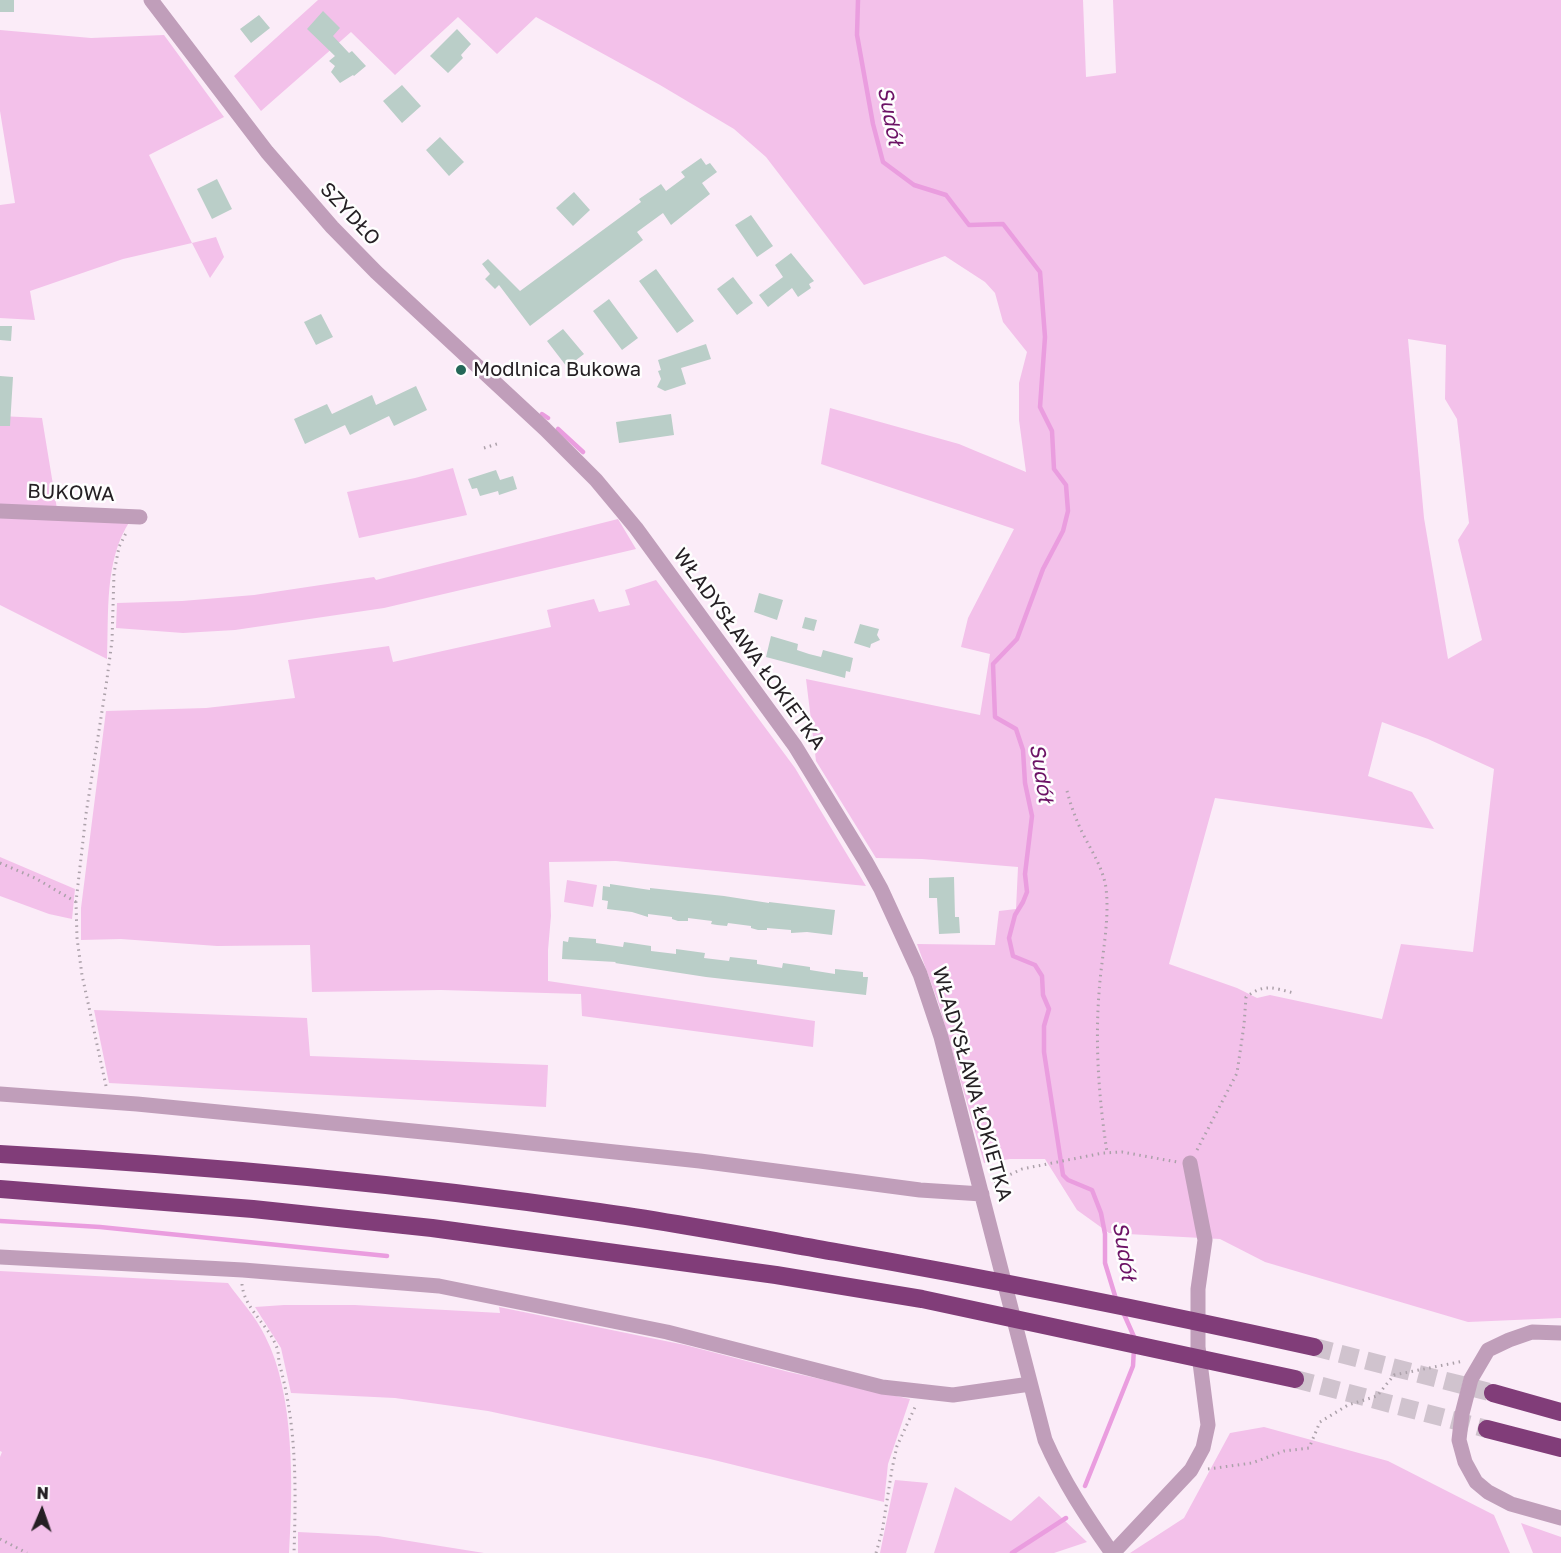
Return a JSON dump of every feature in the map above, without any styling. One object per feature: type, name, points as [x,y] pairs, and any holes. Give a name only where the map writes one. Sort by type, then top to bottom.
[{"type":"highway","points":[[0,1154],[146,1162],[279,1174],[600,1212],[1104,1302],[1314,1347]]},
{"type":"highway","points":[[0,1189],[253,1209],[432,1228],[719,1267],[922,1299],[1295,1379]]},
{"type":"highway","points":[[1492,1393],[1561,1412]]},
{"type":"highway","points":[[1487,1429],[1561,1448]]},
{"type":"street","name":"SZYDŁO","points":[[151,0],[267,152],[332,227],[376,272],[547,432]]},
{"type":"street","name":"WŁADYSŁAWA ŁOKIETKA","points":[[547,432],[618,505],[703,618],[795,746],[881,889],[920,974],[941,1037],[1045,1440],[1059,1472],[1112,1553]]},
{"type":"street","name":"BUKOWA","points":[[0,511],[140,517]]},
{"type":"street","points":[[0,1094],[700,1161],[920,1190],[981,1192]]},
{"type":"street","points":[[1112,1553],[1191,1470],[1203,1448],[1209,1425],[1198,1347],[1198,1288],[1205,1240],[1190,1163]]},
{"type":"street","points":[[0,1257],[243,1270],[439,1286],[667,1332],[882,1387],[953,1395],[1030,1384]]},
{"type":"street","points":[[1561,1333],[1532,1332],[1488,1350],[1471,1379],[1462,1414],[1459,1440],[1465,1461],[1476,1482],[1488,1492],[1511,1504],[1561,1518]]},
{"type":"path","points":[[484,448],[500,443]]},
{"type":"path","points":[[110,1103],[82,975],[77,938],[76,902],[86,814],[112,641],[114,573],[119,548],[125,534],[140,517]]},
{"type":"path","points":[[1067,791],[1073,813],[1102,868],[1106,889],[1105,930],[1098,996],[1098,1049],[1101,1112],[1107,1152]]},
{"type":"path","points":[[0,863],[35,878],[76,902]]},
{"type":"path","points":[[981,1192],[1022,1169],[1107,1152],[1122,1152],[1190,1163],[1237,1072],[1246,997],[1258,988],[1273,988],[1294,993]]},
{"type":"path","points":[[243,1270],[242,1287],[246,1299],[277,1349],[284,1378],[292,1425],[296,1476],[294,1553]]},
{"type":"path","points":[[1191,1470],[1252,1463],[1284,1451],[1309,1448],[1320,1422],[1348,1405],[1377,1396],[1394,1375],[1484,1358]]},
{"type":"path","points":[[876,1553],[882,1532],[897,1446],[921,1393]]},
{"type":"path","points":[[0,1539],[27,1553]]},
{"type":"shaded area","points":[[318,0],[1083,0],[1086,77],[1116,73],[1113,0],[1561,0],[1561,1318],[1468,1322],[1265,1262],[1220,1239],[1109,1233],[1077,1210],[1045,1159],[1010,1159],[984,1163],[939,1005],[917,944],[995,945],[999,911],[1016,909],[1018,867],[922,859],[876,858],[816,761],[806,679],[980,715],[990,654],[961,647],[968,618],[1014,529],[821,464],[830,408],[959,444],[1026,472],[1019,420],[1019,383],[1027,352],[1003,322],[995,293],[985,282],[945,256],[864,285],[766,157],[734,129],[660,85],[536,17],[497,54],[458,17],[395,75],[351,32],[261,111],[234,76]],"holes":[[[1408,339],[1446,345],[1445,399],[1457,419],[1469,523],[1458,540],[1482,640],[1448,659],[1424,518]],[[1382,722],[1428,739],[1494,769],[1473,952],[1401,944],[1382,1019],[1270,995],[1257,998],[1237,988],[1169,964],[1215,798],[1434,829],[1412,792],[1368,776]]]},
{"type":"shaded area","points":[[0,30],[91,38],[164,35],[224,117],[149,155],[192,243],[123,259],[30,291],[35,320],[0,318],[0,205],[15,203],[0,111]]},
{"type":"shaded area","points":[[216,237],[224,257],[210,278],[192,243]]},
{"type":"shaded area","points":[[0,416],[42,418],[57,509],[0,506]]},
{"type":"shaded area","points":[[453,468],[467,515],[359,538],[347,492]]},
{"type":"shaded area","points":[[0,515],[130,521],[122,536],[112,570],[108,606],[107,659],[0,605]]},
{"type":"shaded area","points":[[618,519],[636,549],[384,608],[235,630],[183,633],[116,628],[117,603],[254,595],[374,577],[376,580]]},
{"type":"shaded area","points":[[656,580],[795,768],[866,886],[616,861],[549,862],[551,916],[548,981],[815,1021],[813,1047],[582,1016],[581,994],[441,990],[312,992],[310,945],[217,946],[121,939],[81,940],[81,908],[106,711],[206,708],[295,698],[288,660],[389,646],[393,662],[551,627],[547,610],[594,599],[599,612],[630,605],[625,590]]},
{"type":"shaded area","points":[[0,857],[75,889],[72,919],[49,914],[0,896]]},
{"type":"shaded area","points":[[567,880],[597,885],[593,907],[564,902]]},
{"type":"shaded area","points":[[94,1010],[307,1018],[310,1056],[548,1065],[546,1107],[109,1083]]},
{"type":"shaded area","points":[[0,1271],[228,1283],[253,1315],[265,1336],[275,1359],[282,1385],[290,1442],[289,1553],[0,1553],[0,1457],[2,1452],[0,1451]]},
{"type":"shaded area","points":[[355,1305],[500,1313],[499,1307],[685,1345],[789,1372],[910,1399],[888,1464],[884,1502],[710,1459],[488,1411],[395,1398],[291,1393],[281,1348],[255,1307]]},
{"type":"shaded area","points":[[1264,1427],[1388,1461],[1494,1515],[1510,1553],[1130,1553],[1184,1518],[1230,1433]]},
{"type":"shaded area","points":[[895,1480],[928,1483],[906,1553],[880,1553]]},
{"type":"shaded area","points":[[955,1487],[1011,1521],[1039,1496],[1087,1542],[1054,1553],[934,1553]]},
{"type":"shaded area","points":[[1521,1523],[1561,1537],[1561,1553],[1533,1553]]},
{"type":"shaded area","points":[[298,1532],[378,1536],[484,1553],[298,1553]]},
{"type":"building","points":[[0,0],[14,0],[14,12],[0,12]]},
{"type":"building","points":[[323,11],[340,28],[333,36],[349,53],[352,51],[366,66],[354,76],[340,83],[331,72],[335,66],[329,61],[335,56],[307,29]]},
{"type":"building","points":[[259,15],[270,28],[251,43],[240,29]]},
{"type":"building","points":[[457,29],[471,44],[461,55],[463,58],[448,73],[430,56]]},
{"type":"building","points":[[402,85],[421,106],[402,123],[383,101]]},
{"type":"building","points":[[440,137],[464,162],[449,176],[426,150]]},
{"type":"building","points":[[701,158],[706,165],[710,163],[717,172],[702,183],[710,194],[671,225],[663,213],[637,232],[643,240],[530,326],[499,285],[495,289],[485,279],[490,274],[482,264],[488,259],[520,291],[641,202],[639,199],[661,184],[666,191],[685,177],[681,172]]},
{"type":"building","points":[[217,179],[232,209],[212,219],[197,189]]},
{"type":"building","points":[[574,192],[590,210],[573,226],[556,208]]},
{"type":"building","points":[[751,215],[773,246],[757,257],[735,225]]},
{"type":"building","points":[[791,253],[814,281],[809,284],[811,288],[798,297],[792,288],[768,307],[759,295],[783,277],[775,265]]},
{"type":"building","points":[[656,269],[694,321],[677,333],[639,281]]},
{"type":"building","points":[[733,277],[753,303],[737,315],[717,289]]},
{"type":"building","points":[[609,299],[638,338],[622,350],[593,311]]},
{"type":"building","points":[[321,314],[333,337],[316,345],[304,322]]},
{"type":"building","points":[[0,326],[12,326],[11,341],[0,340]]},
{"type":"building","points":[[563,329],[584,354],[567,367],[547,341]]},
{"type":"building","points":[[706,344],[711,359],[681,368],[686,384],[665,391],[657,387],[661,379],[658,360]]},
{"type":"building","points":[[0,376],[13,377],[10,426],[0,426]]},
{"type":"building","points":[[416,386],[427,410],[394,426],[389,416],[350,435],[345,425],[305,444],[294,419],[327,404],[332,414],[372,395],[376,405]]},
{"type":"building","points":[[671,414],[674,435],[619,443],[616,422]]},
{"type":"building","points":[[496,470],[500,480],[513,476],[517,489],[499,495],[498,491],[480,496],[477,488],[472,489],[468,479]]},
{"type":"building","points":[[759,593],[783,600],[777,620],[754,612]]},
{"type":"building","points":[[805,617],[817,620],[814,631],[802,628]]},
{"type":"building","points":[[860,624],[879,629],[877,635],[880,640],[871,644],[870,648],[854,643]]},
{"type":"building","points":[[771,636],[798,644],[797,650],[809,654],[821,657],[823,650],[853,658],[850,672],[846,671],[845,678],[766,657]]},
{"type":"building","points":[[954,877],[955,917],[959,917],[960,933],[939,934],[937,898],[929,898],[929,878]]},
{"type":"building","points":[[610,884],[835,910],[832,935],[791,933],[791,930],[767,928],[767,930],[758,930],[751,926],[728,923],[727,926],[717,925],[711,924],[712,921],[688,918],[688,921],[678,921],[672,917],[648,914],[648,917],[632,912],[607,909],[608,901],[602,900],[603,886],[610,887]]},
{"type":"building","points":[[569,937],[596,939],[596,943],[623,947],[624,942],[651,946],[651,951],[676,954],[676,949],[705,953],[704,958],[729,961],[730,957],[757,960],[757,964],[782,968],[783,963],[835,974],[835,969],[863,972],[863,977],[868,977],[866,995],[706,977],[616,962],[562,959],[563,941],[568,942]]},
{"type":"waterway","name":"Sudół","points":[[858,0],[857,35],[873,124],[883,162],[914,185],[946,195],[969,225],[1003,224],[1040,272],[1045,337],[1040,407],[1052,431],[1054,469],[1066,485],[1068,511],[1063,531],[1043,569],[1017,639],[993,664],[995,717],[1016,729],[1023,750],[1025,783],[1032,816],[1025,874],[1027,892],[1015,915],[1009,938],[1013,956],[1035,965],[1042,976],[1043,995],[1049,1009],[1044,1026],[1044,1052],[1063,1175],[1068,1180],[1092,1190],[1101,1213],[1105,1234],[1105,1263],[1116,1299]]},
{"type":"waterway","points":[[542,414],[548,418]]},
{"type":"waterway","points":[[558,429],[583,452]]},
{"type":"waterway","points":[[0,1221],[100,1227],[387,1256]]},
{"type":"waterway","name":"Sudół","points":[[1123,1312],[1135,1339]]},
{"type":"waterway","name":"Sudół","points":[[1085,1486],[1133,1366],[1134,1348]]},
{"type":"waterway","name":"Sudół","points":[[1012,1553],[1066,1518]]},
{"type":"tunnel","points":[[1314,1347],[1493,1393]]},
{"type":"tunnel","points":[[1295,1379],[1487,1429]]},
{"type":"place","name":"Modlnica Bukowa","points":[[461,370]]}]
